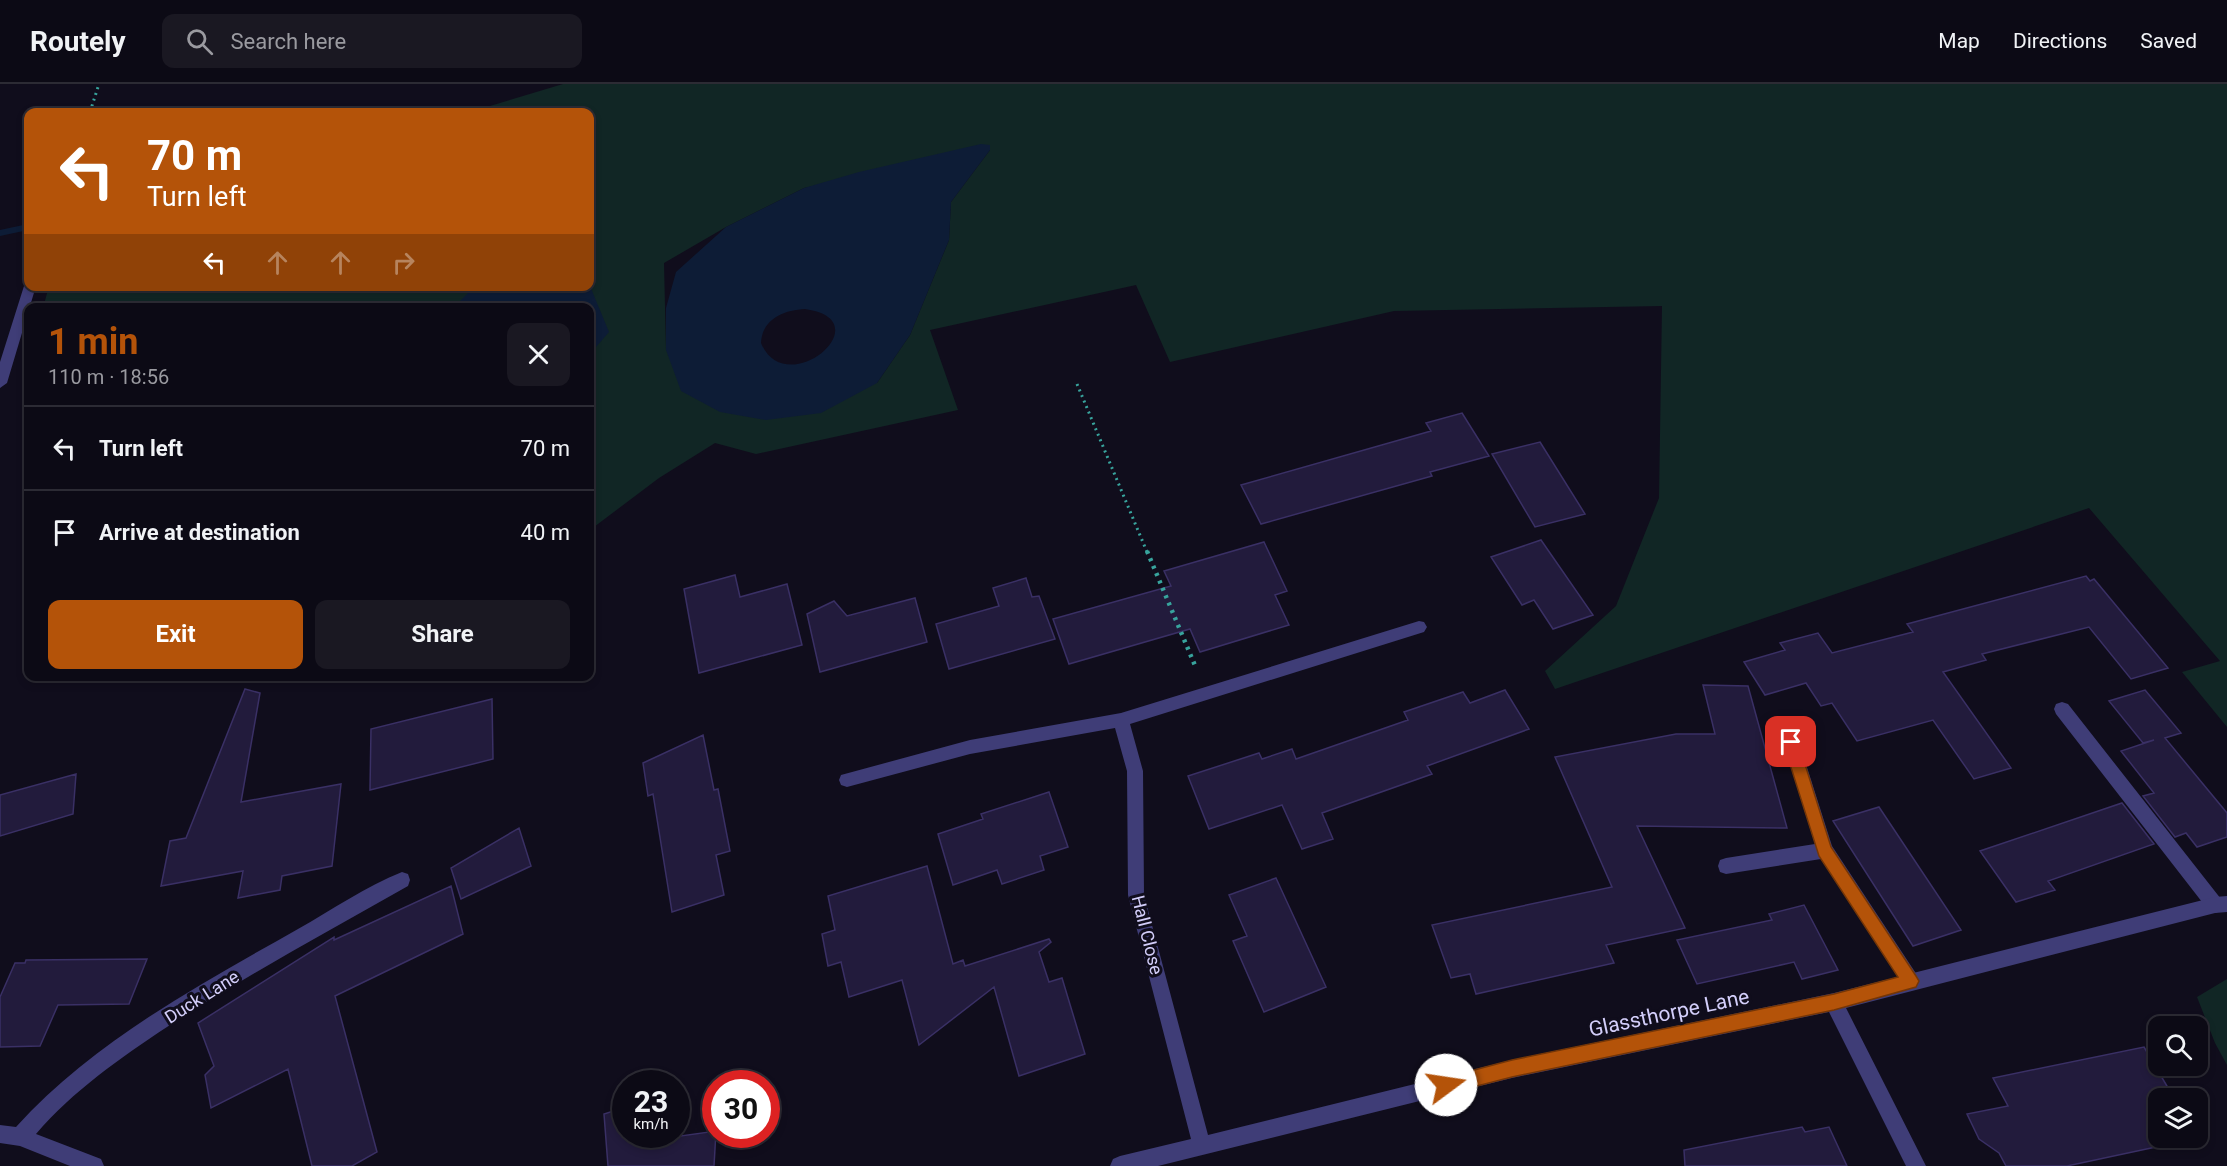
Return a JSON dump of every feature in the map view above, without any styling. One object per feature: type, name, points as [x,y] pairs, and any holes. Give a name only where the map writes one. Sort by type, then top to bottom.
[{"type":"street","points":[[0,383],[24,305]]},
{"type":"street","points":[[847,780],[970,747],[1121,720],[1419,627]]},
{"type":"street","points":[[2062,709],[2221,905]]},
{"type":"street","name":"Hall Close","points":[[1121,720],[1135,771],[1136,895],[1202,1147]]},
{"type":"street","points":[[1791,742],[1825,850],[1911,981]]},
{"type":"street","points":[[1726,866],[1825,850]]},
{"type":"street","name":"Duck Lane","points":[[20,1137],[56,1098],[110,1056],[206,993],[402,880]]},
{"type":"street","name":"Glassthorpe Lane","points":[[1120,1166],[1158,1162],[1202,1147],[1512,1069],[1834,1002],[2221,905]]},
{"type":"street","points":[[1834,1002],[1916,1166]]},
{"type":"street","points":[[0,1134],[20,1137],[94,1166]]},
{"type":"path","points":[[91,108],[99,84]]},
{"type":"path","points":[[1077,384],[1206,694]]},
{"type":"green space","points":[[563,84],[2227,84],[2227,727],[2182,672],[2220,661],[2089,508],[1555,689],[1545,671],[1616,606],[1659,498],[1662,306],[1394,311],[1170,362],[1136,285],[930,330],[958,410],[756,454],[715,443],[659,478],[594,527],[594,303],[44,303],[48,291],[594,291],[594,108],[453,108],[490,106]],"holes":[[[990,150],[951,202],[949,240],[910,335],[877,383],[666,350],[664,263],[726,227],[804,188]]]},
{"type":"green space","points":[[2227,979],[2227,1065],[2208,1025],[2208,1016],[2204,1016],[2197,997]]},
{"type":"water","points":[[981,144],[990,145],[990,150],[951,202],[949,240],[910,335],[877,383],[821,413],[766,420],[720,412],[681,391],[666,350],[666,308],[676,272],[726,227],[804,188],[859,172]],"holes":[[[805,309],[827,316],[835,327],[832,340],[822,353],[807,362],[790,365],[773,359],[761,343],[762,335],[770,322],[789,311]]]},
{"type":"water","points":[[470,291],[592,291],[609,332],[594,349],[594,303],[458,303]]},
{"type":"building","points":[[1462,413],[1489,456],[1430,472],[1432,476],[1261,524],[1241,485],[1431,431],[1426,423]]},
{"type":"building","points":[[1540,442],[1585,514],[1535,527],[1492,454]]},
{"type":"building","points":[[1541,540],[1593,615],[1553,629],[1534,600],[1522,605],[1491,557]]},
{"type":"building","points":[[1264,542],[1287,591],[1275,595],[1289,625],[1200,652],[1190,629],[1069,664],[1053,619],[1171,586],[1164,571]]},
{"type":"building","points":[[735,575],[740,597],[787,584],[802,645],[699,673],[684,589]]},
{"type":"building","points":[[2086,576],[2090,581],[2094,579],[2168,668],[2131,679],[2089,627],[1982,654],[1986,660],[1943,672],[2011,768],[1974,779],[1933,720],[1857,741],[1832,703],[1821,706],[1806,683],[1765,695],[1744,662],[1785,650],[1780,643],[1818,633],[1832,653],[1913,632],[1907,624]]},
{"type":"building","points":[[1026,578],[1032,597],[1039,596],[1055,639],[949,669],[936,624],[999,606],[993,588]]},
{"type":"building","points":[[915,598],[927,642],[820,672],[807,614],[834,601],[847,616]]},
{"type":"building","points":[[1703,685],[1748,686],[1787,828],[1637,826],[1685,928],[1606,945],[1614,963],[1476,994],[1470,974],[1451,978],[1432,925],[1612,887],[1555,757],[1676,734],[1715,734]]},
{"type":"building","points":[[245,689],[260,693],[241,802],[341,784],[332,866],[282,876],[280,890],[238,898],[243,871],[161,886],[170,841],[186,838]]},
{"type":"building","points":[[1505,690],[1529,729],[1427,766],[1432,774],[1322,813],[1333,839],[1302,849],[1282,805],[1209,829],[1188,776],[1259,753],[1262,759],[1292,749],[1296,759],[1408,720],[1404,712],[1463,692],[1470,703]]},
{"type":"building","points":[[2145,690],[2181,733],[2165,738],[2227,813],[2227,837],[2197,847],[2186,833],[2175,837],[2143,796],[2154,793],[2121,751],[2154,740],[2143,743],[2109,701]]},
{"type":"building","points":[[492,699],[493,759],[370,790],[371,729]]},
{"type":"building","points":[[703,735],[714,790],[718,789],[730,851],[716,855],[724,895],[672,912],[653,794],[648,796],[643,763]]},
{"type":"building","points":[[76,774],[73,814],[0,836],[0,795]]},
{"type":"building","points":[[1049,792],[1068,847],[1040,856],[1044,870],[1002,884],[997,870],[953,885],[938,834],[983,819],[981,814]]},
{"type":"building","points":[[2122,803],[2154,844],[2048,881],[2055,890],[2016,902],[1980,851]]},
{"type":"building","points":[[1879,807],[1961,930],[1913,946],[1833,821]]},
{"type":"building","points":[[519,828],[531,866],[461,899],[451,868]]},
{"type":"building","points":[[927,866],[953,964],[963,960],[965,966],[1049,939],[1051,942],[1039,952],[1049,982],[1062,978],[1085,1054],[1019,1076],[994,987],[919,1045],[902,980],[849,997],[841,962],[828,966],[822,934],[835,930],[828,896]]},
{"type":"building","points":[[1276,878],[1326,987],[1264,1012],[1233,941],[1247,936],[1229,895]]},
{"type":"building","points":[[451,886],[463,934],[335,996],[377,1152],[352,1166],[312,1166],[288,1069],[211,1108],[205,1075],[214,1066],[198,1023],[334,937],[334,940]]},
{"type":"building","points":[[1804,905],[1838,970],[1802,979],[1794,962],[1697,984],[1677,940],[1772,920],[1769,914]]},
{"type":"building","points":[[147,959],[129,1004],[58,1005],[40,1046],[0,1047],[0,997],[15,963],[25,963],[26,960]]},
{"type":"building","points":[[2144,1047],[2148,1054],[2148,1076],[2161,1076],[2168,1088],[2148,1088],[2148,1148],[2151,1148],[2067,1166],[2006,1166],[1999,1153],[1979,1139],[1967,1114],[2008,1106],[1993,1078]]},
{"type":"building","points":[[612,1111],[612,1148],[690,1148],[690,1135],[702,1133],[702,1148],[715,1148],[714,1166],[608,1166],[604,1114]]},
{"type":"building","points":[[1802,1127],[1805,1132],[1829,1127],[1847,1166],[1685,1166],[1684,1150]]},
{"type":"waterway","points":[[0,233],[24,228]]},
{"type":"route","points":[[1446,1085],[1512,1069],[1834,1002],[1911,981],[1825,850],[1791,742]]}]
